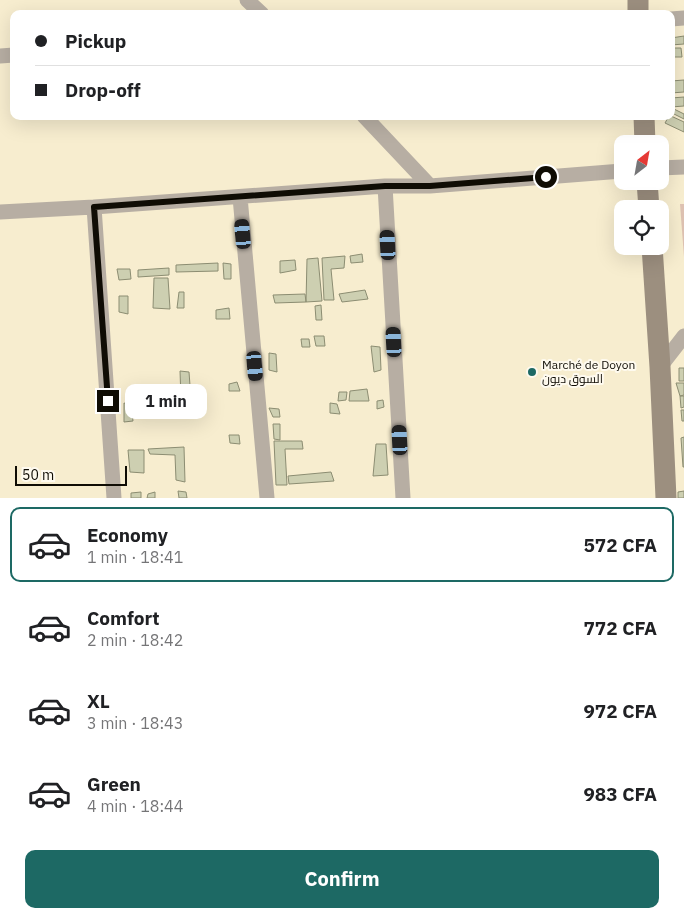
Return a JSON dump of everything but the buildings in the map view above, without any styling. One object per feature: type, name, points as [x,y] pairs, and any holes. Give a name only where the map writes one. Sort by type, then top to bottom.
[{"type":"street","points":[[247,0],[258,10]]},
{"type":"street","points":[[368,120],[430,186]]},
{"type":"street","points":[[644,120],[645,135]]},
{"type":"street","points":[[669,168],[684,167]]},
{"type":"street","points":[[0,212],[385,186],[430,186],[614,171]]},
{"type":"street","points":[[385,186],[403,498]]},
{"type":"street","points":[[240,197],[267,498]]},
{"type":"street","points":[[94,207],[114,498]]},
{"type":"street","points":[[653,255],[666,498]]},
{"type":"street","points":[[660,367],[684,336]]},
{"type":"shaded area","points":[[680,204],[684,204],[684,257]]},
{"type":"place","name":"Marché de Doyon السوق ديون","points":[[532,372]]},
{"type":"route","points":[[108,401],[94,207],[385,186],[430,186],[546,177]]}]
